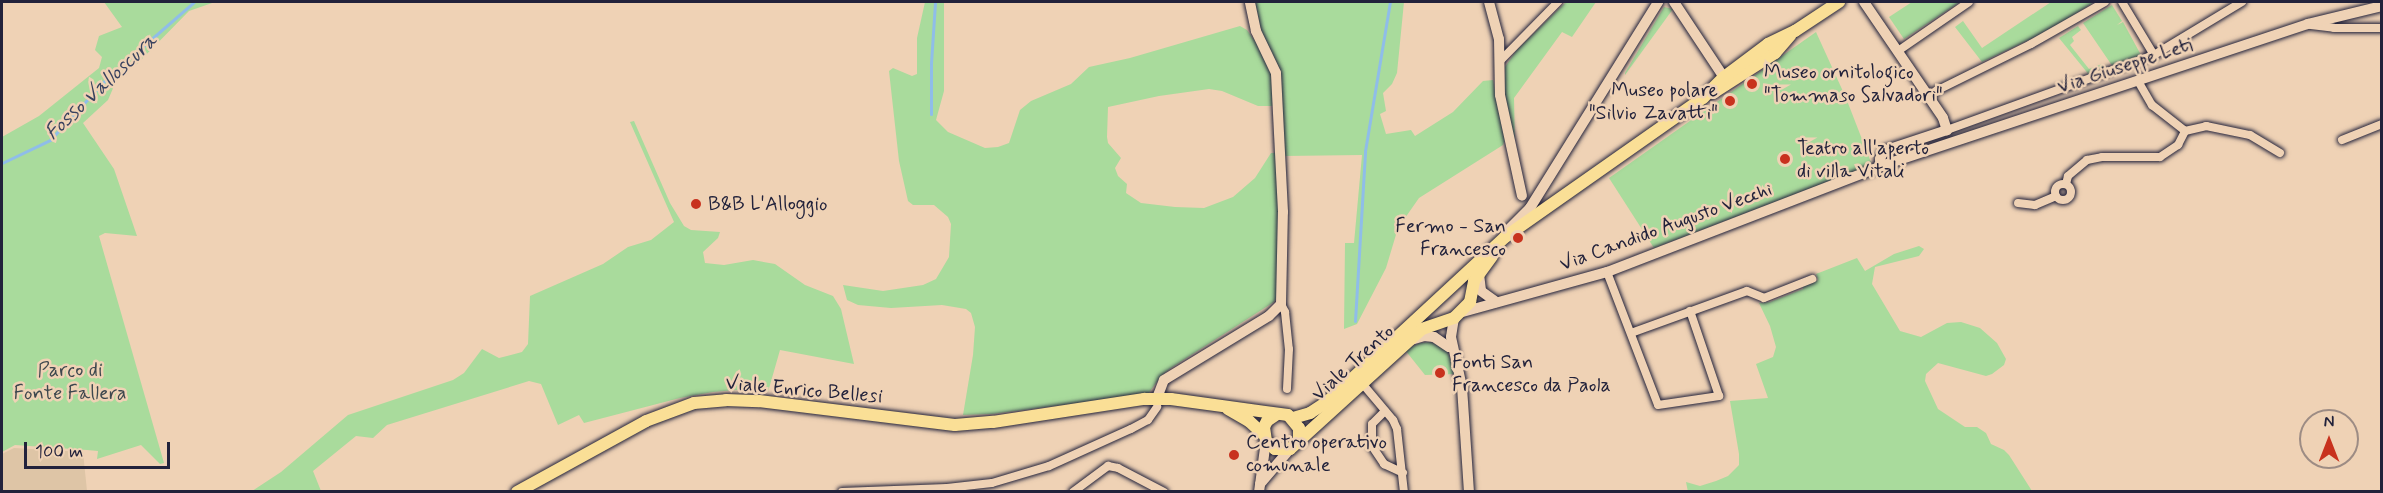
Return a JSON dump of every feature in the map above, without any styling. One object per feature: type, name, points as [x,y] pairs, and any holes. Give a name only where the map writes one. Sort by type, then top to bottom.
[{"type":"main road","points":[[1157,403],[1164,380],[1269,316],[1281,304],[1283,213],[1275,73],[1256,31],[1250,2]]},
{"type":"main road","points":[[1489,2],[1500,39],[1500,95],[1522,196],[1518,221]]},
{"type":"main road","points":[[1482,257],[1518,221],[1534,201],[1658,2]]},
{"type":"main road","points":[[1674,2],[1726,81]]},
{"type":"main road","name":"Viale Trento","points":[[1293,418],[1310,413],[1327,402],[1432,302],[1505,237],[1726,81],[1775,53],[1795,31],[1839,2]]},
{"type":"main road","points":[[1864,2],[1929,97],[1947,130],[1884,151],[1880,159],[1881,166]]},
{"type":"main road","name":"Via Giuseppe Leti","points":[[1881,166],[2308,24],[2382,6]]},
{"type":"main road","name":"Via Candido Augusto Vecchi","points":[[1457,316],[1496,302],[1607,272],[1881,166]]},
{"type":"main road","points":[[1522,196],[1527,201],[1534,201]]},
{"type":"main road","name":"Viale Trento","points":[[1299,439],[1405,342],[1422,329],[1457,316],[1470,302],[1471,291],[1479,274],[1510,238],[1545,210]]},
{"type":"main road","points":[[1479,274],[1481,291],[1496,302]]},
{"type":"main road","points":[[1453,284],[1462,283],[1471,291],[1496,302]]},
{"type":"main road","points":[[1432,302],[1432,313],[1456,362]]},
{"type":"main road","points":[[1457,316],[1451,337],[1465,424],[1468,492]]},
{"type":"main road","points":[[1405,342],[1425,336],[1434,337],[1449,347]]},
{"type":"main road","name":"Viale Enrico Bellesi","points":[[517,492],[646,421],[694,404],[726,400],[759,401],[955,425],[993,422],[1107,404],[1188,401],[1277,414]]},
{"type":"main road","name":"Viale Enrico Bellesi","points":[[1218,404],[1248,421],[1264,437]]},
{"type":"main road","points":[[1277,414],[1293,418],[1299,428],[1299,439],[1259,488],[1267,422],[1277,414]]},
{"type":"main road","points":[[1264,437],[1275,449],[1290,449]]},
{"type":"street","points":[[1500,61],[1558,2]]},
{"type":"street","points":[[1898,51],[1969,2]]},
{"type":"street","points":[[1929,97],[1936,90],[2031,44],[2105,2]]},
{"type":"street","points":[[2122,2],[2154,55]]},
{"type":"street","points":[[1947,130],[2154,55],[2242,2]]},
{"type":"street","points":[[2308,24],[2334,28],[2382,28]]},
{"type":"street","points":[[2138,81],[2152,105],[2185,131]]},
{"type":"street","points":[[2342,140],[2382,124]]},
{"type":"street","points":[[2185,131],[2206,126],[2250,135],[2280,153]]},
{"type":"street","points":[[2066,184],[2068,176],[2075,168],[2087,160],[2102,157],[2160,157],[2178,145],[2185,131]]},
{"type":"street","points":[[2056,196],[2062,200],[2069,197],[2071,190],[2066,184]]},
{"type":"street","points":[[2056,196],[2056,187],[2066,184]]},
{"type":"street","points":[[2018,203],[2036,205],[2056,196]]},
{"type":"street","points":[[1607,272],[1658,405],[1719,396],[1690,311]]},
{"type":"street","points":[[1631,333],[1747,291],[1764,298],[1812,279]]},
{"type":"street","points":[[1281,304],[1285,312],[1289,349],[1287,389]]},
{"type":"street","points":[[1361,382],[1397,429],[1404,492]]},
{"type":"street","points":[[843,492],[947,488],[992,483],[1049,466],[1148,420],[1157,403]]},
{"type":"street","points":[[1385,411],[1372,424],[1372,446],[1384,464],[1403,473]]},
{"type":"street","points":[[1073,492],[1108,466],[1118,468],[1164,492]]},
{"type":"shaded area","points":[[14,448],[83,452],[87,491],[2,491],[2,454]]},
{"type":"green space","name":"Parco di Fonte Fallera","points":[[104,2],[215,2],[189,11],[137,64],[125,70],[117,79],[108,100],[83,123],[114,169],[137,236],[105,233],[99,236],[164,463],[160,464],[141,445],[97,459],[98,451],[87,450],[15,445],[2,452],[2,137],[39,116],[99,68],[102,57],[95,50],[99,36],[122,27]]},
{"type":"green space","points":[[925,2],[944,2],[944,91],[936,120],[948,132],[985,148],[1009,143],[1020,110],[1031,101],[1071,84],[1089,67],[1130,58],[1240,26],[1247,30],[1270,62],[1276,106],[1258,106],[1222,91],[1209,89],[1159,96],[1108,107],[1107,137],[1108,143],[1121,158],[1115,168],[1118,176],[1127,184],[1126,193],[1141,203],[1175,207],[1204,208],[1233,197],[1255,178],[1271,153],[1275,153],[1280,214],[1277,296],[1274,302],[1171,368],[1162,375],[1148,394],[992,414],[963,415],[973,355],[975,327],[971,313],[966,309],[942,305],[891,308],[858,305],[847,300],[843,285],[883,291],[923,285],[936,279],[949,257],[951,224],[948,217],[934,205],[913,205],[908,201],[899,161],[889,71],[893,68],[912,76],[917,74],[917,38]]},
{"type":"green space","points":[[1255,2],[1404,2],[1397,73],[1392,84],[1383,93],[1386,111],[1380,114],[1386,134],[1411,130],[1415,136],[1453,112],[1483,81],[1493,80],[1505,139],[1503,145],[1419,198],[1398,228],[1386,268],[1357,324],[1344,329],[1345,243],[1354,243],[1362,155],[1284,156],[1278,65],[1262,35]]},
{"type":"green space","points":[[1566,2],[1596,2],[1572,37],[1562,32],[1514,98],[1515,147],[1504,89],[1505,67],[1516,51]]},
{"type":"green space","points":[[1912,2],[1960,2],[1904,39],[1889,17]]},
{"type":"green space","points":[[2051,2],[2094,2],[2050,30],[1982,62],[1955,27],[1963,21],[1982,48]]},
{"type":"green space","points":[[2112,5],[2122,21],[2117,25],[2123,22],[2141,55],[2113,67],[2083,23]]},
{"type":"green space","points":[[1664,7],[1673,9],[1625,75],[1625,73]]},
{"type":"green space","points":[[2078,26],[2081,30],[2072,37],[2074,41],[2070,45],[2089,69],[2102,64],[2106,70],[2090,76],[2059,38]]},
{"type":"green space","points":[[1816,32],[1846,98],[1872,165],[1654,248],[1609,178]]},
{"type":"green space","points":[[634,121],[670,203],[684,226],[691,230],[720,232],[718,238],[703,252],[705,263],[724,265],[753,260],[775,264],[805,285],[833,296],[841,309],[854,364],[780,350],[768,392],[736,390],[713,392],[680,398],[584,423],[579,415],[558,425],[541,384],[529,381],[387,425],[373,438],[356,436],[313,471],[321,491],[252,491],[281,472],[348,415],[453,380],[464,373],[482,349],[499,358],[522,352],[528,344],[530,296],[603,264],[628,247],[651,240],[674,222],[630,122]]},
{"type":"green space","points":[[1919,246],[1924,249],[1919,256],[1875,267],[1872,284],[1900,331],[1921,337],[1947,323],[1961,322],[1980,328],[1997,343],[2006,359],[2004,365],[1992,374],[1986,376],[1938,363],[1926,374],[1925,381],[1938,409],[1965,427],[1977,427],[1986,433],[1991,444],[2009,455],[2032,491],[1688,492],[1686,482],[1700,486],[1716,481],[1728,476],[1739,465],[1730,401],[1768,398],[1756,364],[1773,357],[1776,347],[1770,326],[1759,303],[1770,302],[1803,289],[1803,286],[1818,280],[1816,274],[1857,258],[1865,271],[1894,254]]},
{"type":"green space","points":[[1431,342],[1447,351],[1456,374],[1425,375],[1405,350],[1420,343]]},
{"type":"waterway","name":"Fosso Valloscura","points":[[2,163],[50,140],[110,75],[194,2]]},
{"type":"waterway","points":[[931,114],[931,63],[935,2]]},
{"type":"waterway","points":[[1355,321],[1365,151],[1390,2]]},
{"type":"place","name":"Museo ornitologico \"Tommaso Salvadori\"","points":[[1752,84]]},
{"type":"place","name":"Museo polare \"Silvio Zavatti\"","points":[[1730,101]]},
{"type":"place","name":"Teatro all'aperto di villa Vitali","points":[[1785,159]]},
{"type":"place","name":"B&B L'Alloggio","points":[[696,204]]},
{"type":"place","name":"Fermo - San Francesco","points":[[1518,238]]},
{"type":"place","name":"Fonti San Francesco da Paola","points":[[1440,373]]},
{"type":"place","name":"Centro operativo comunale","points":[[1234,455]]}]
